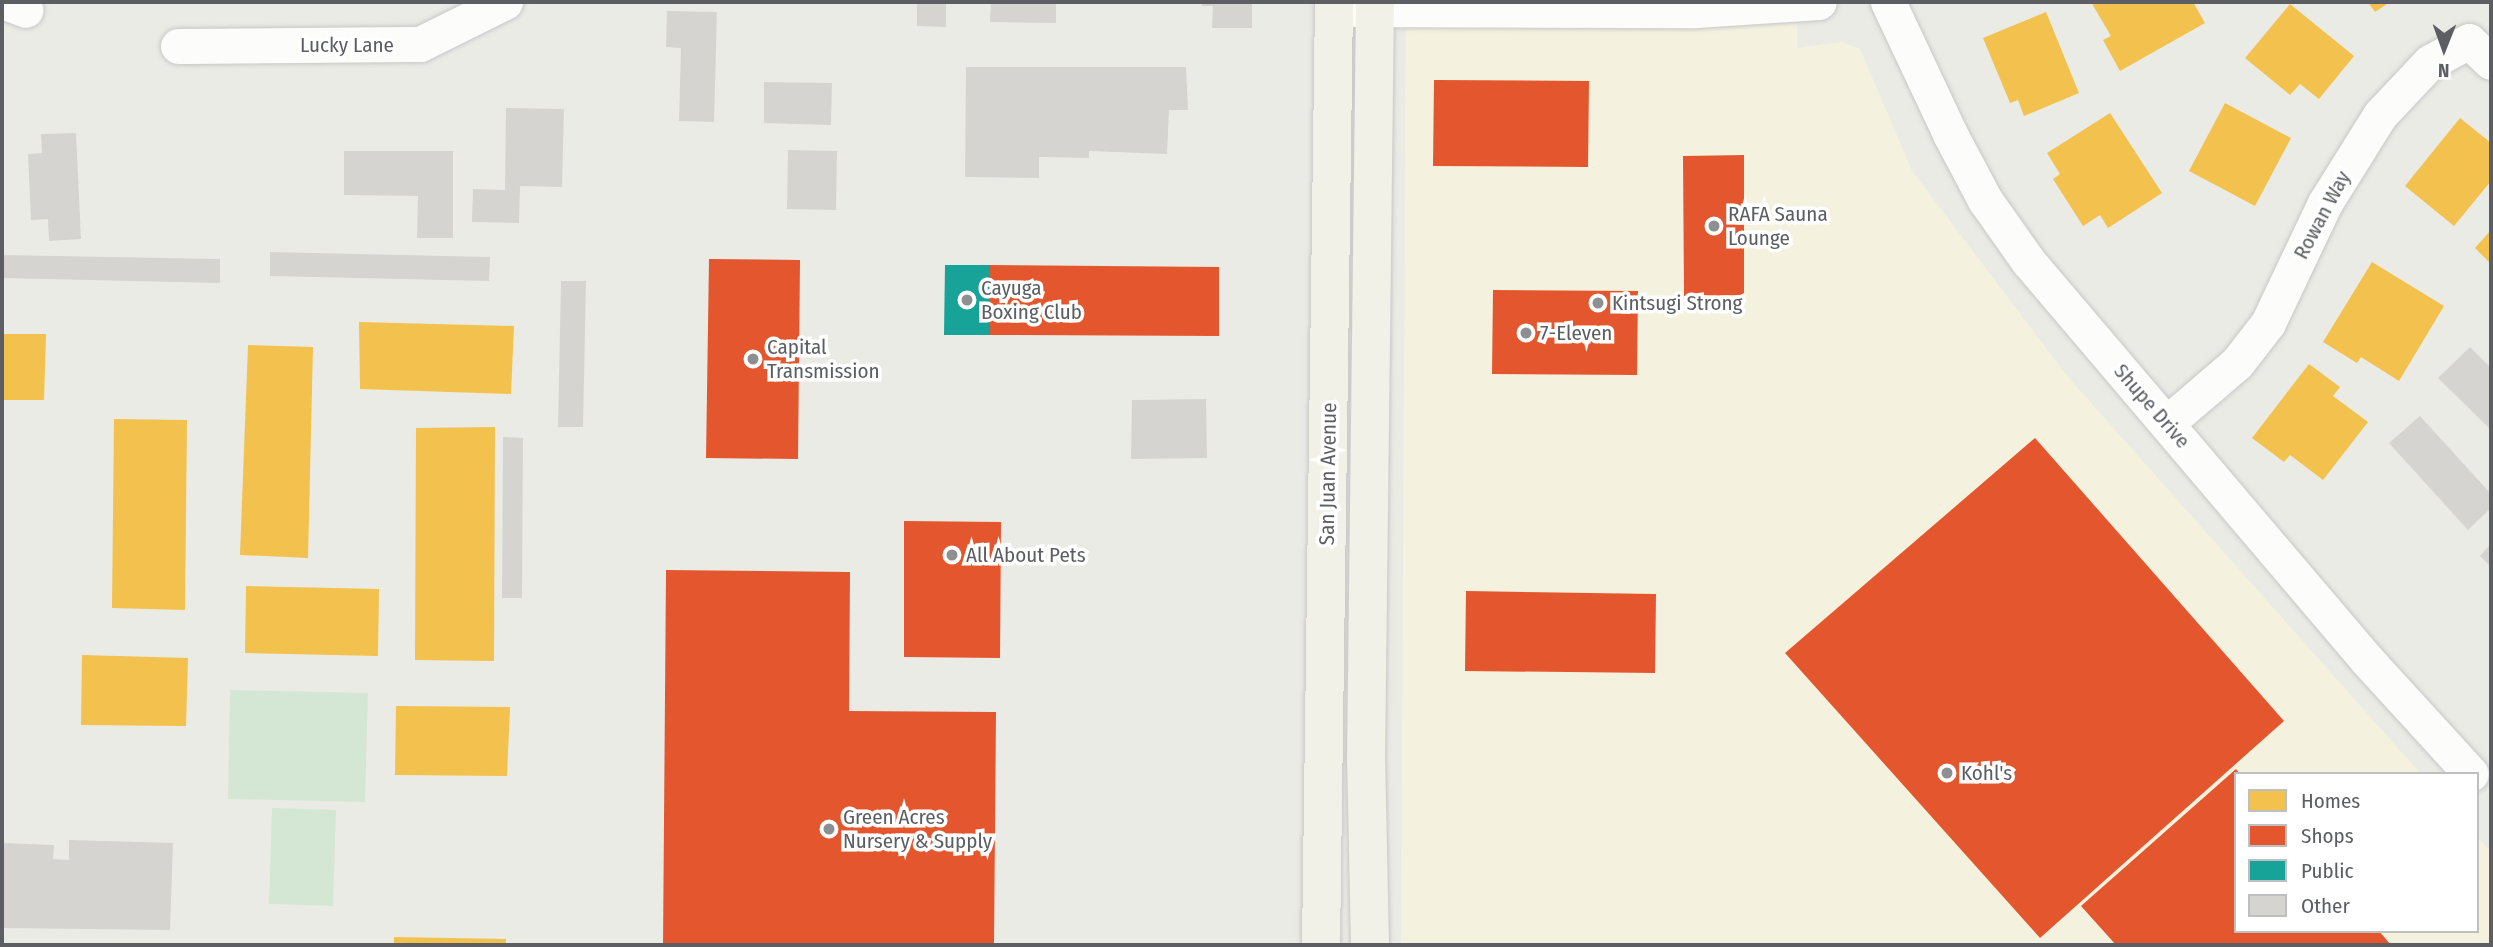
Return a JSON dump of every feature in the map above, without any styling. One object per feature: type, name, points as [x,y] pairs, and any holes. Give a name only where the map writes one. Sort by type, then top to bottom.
[{"type":"main road","name":"San Juan Avenue","points":[[1321,945],[1334,6]]},
{"type":"main road","name":"San Juan Avenue","points":[[1370,945],[1366,761],[1375,6]]},
{"type":"main road","points":[[1366,761],[1345,738],[1345,628],[1326,575],[1345,560],[1346,473],[1370,430]]},
{"type":"street","name":"Lucky Lane","points":[[178,46],[420,44],[505,2]]},
{"type":"street","points":[[1334,6],[1696,10],[1819,2]]},
{"type":"street","name":"Shupe Drive","points":[[1888,2],[1985,200],[2028,261],[2367,660],[2469,772]]},
{"type":"street","name":"Rowan Way","points":[[2167,423],[2237,363],[2268,323],[2325,203],[2380,115],[2430,62],[2469,41],[2491,62]]},
{"type":"street","points":[[2479,782],[2491,795]]},
{"type":"shaded area","points":[[1406,2],[1798,2],[1797,48],[1842,42],[1860,49],[1912,171],[2068,377],[2419,772],[2234,772],[2234,933],[2479,933],[2479,839],[2491,852],[2491,945],[1401,945]]},
{"type":"green space","points":[[230,690],[368,693],[365,802],[228,799]]},
{"type":"green space","points":[[272,808],[336,810],[333,906],[269,904]]},
{"type":"building: Homes","points":[[2091,2],[2193,2],[2205,23],[2120,71],[2103,40],[2111,36]]},
{"type":"building: Homes","points":[[2368,2],[2390,2],[2375,12]]},
{"type":"building: Homes","points":[[2290,4],[2354,56],[2319,99],[2300,84],[2290,95],[2245,58]]},
{"type":"building: Homes","points":[[2046,12],[2079,93],[2024,116],[2018,100],[2010,103],[1983,38]]},
{"type":"building: Homes","points":[[2225,103],[2291,138],[2255,206],[2189,171]]},
{"type":"building: Homes","points":[[2110,113],[2162,193],[2108,228],[2100,215],[2083,226],[2053,179],[2060,174],[2047,153]]},
{"type":"building: Homes","points":[[2460,118],[2491,143],[2491,181],[2454,226],[2405,186]]},
{"type":"building: Homes","points":[[2491,230],[2491,264],[2475,248]]},
{"type":"building: Homes","points":[[2372,262],[2444,306],[2399,381],[2361,357],[2357,363],[2323,342]]},
{"type":"building: Homes","points":[[359,322],[514,326],[511,394],[360,389]]},
{"type":"building: Homes","points":[[2,334],[46,334],[44,400],[2,400]]},
{"type":"building: Homes","points":[[248,345],[313,347],[308,558],[240,555]]},
{"type":"building: Homes","points":[[2309,364],[2340,387],[2333,396],[2368,422],[2323,480],[2290,455],[2284,462],[2252,438]]},
{"type":"building: Homes","points":[[114,419],[187,420],[185,610],[112,608]]},
{"type":"building: Homes","points":[[495,427],[494,661],[415,660],[416,428]]},
{"type":"building: Homes","points":[[246,586],[379,589],[378,656],[245,653]]},
{"type":"building: Homes","points":[[82,655],[188,658],[186,726],[81,725]]},
{"type":"building: Homes","points":[[396,706],[510,707],[507,776],[395,775]]},
{"type":"building: Homes","points":[[394,937],[506,939],[506,945],[394,945]]},
{"type":"building: Shops","points":[[1434,80],[1589,81],[1588,167],[1433,166]]},
{"type":"building: Shops","name":"RAFA Sauna Lounge","points":[[1744,155],[1744,295],[1684,296],[1683,156]]},
{"type":"building: Shops","name":"Capital Transmission","points":[[709,259],[800,260],[798,459],[706,458]]},
{"type":"building: Shops","points":[[990,265],[1219,267],[1219,336],[990,335]]},
{"type":"building: Shops","points":[[1493,290],[1638,291],[1637,375],[1492,374]]},
{"type":"building: Shops","points":[[2035,438],[2284,721],[2040,938],[1785,653]]},
{"type":"building: Shops","points":[[904,521],[1001,522],[1000,658],[904,657]]},
{"type":"building: Shops","name":"Green Acres Nursery & Supply","points":[[666,570],[850,572],[849,711],[996,712],[994,945],[663,945]]},
{"type":"building: Shops","points":[[1466,591],[1656,594],[1655,673],[1465,671]]},
{"type":"building: Shops","points":[[2236,769],[2238,772],[2234,772],[2234,933],[2381,933],[2391,945],[2116,945],[2081,906]]},
{"type":"building: Public","name":"Cayuga Boxing Club","points":[[945,265],[990,265],[990,335],[944,335]]},
{"type":"building: Other","points":[[917,2],[946,2],[946,27],[917,26]]},
{"type":"building: Other","points":[[991,2],[1056,2],[1056,23],[990,22]]},
{"type":"building: Other","points":[[1202,2],[1252,2],[1252,28],[1212,28],[1213,6],[1202,6]]},
{"type":"building: Other","points":[[667,11],[717,12],[714,122],[679,121],[681,48],[666,47]]},
{"type":"building: Other","points":[[966,67],[1186,67],[1188,110],[1169,110],[1167,154],[1089,151],[1089,158],[1039,157],[1039,178],[965,177]]},
{"type":"building: Other","points":[[764,82],[832,83],[831,125],[764,123]]},
{"type":"building: Other","points":[[506,108],[564,109],[562,187],[520,186],[519,223],[472,222],[473,189],[505,190]]},
{"type":"building: Other","points":[[76,133],[81,239],[49,241],[48,219],[31,220],[28,154],[42,153],[41,134]]},
{"type":"building: Other","points":[[788,150],[837,151],[836,210],[787,209]]},
{"type":"building: Other","points":[[344,151],[453,151],[453,238],[417,238],[418,196],[344,195]]},
{"type":"building: Other","points":[[270,252],[490,257],[489,281],[270,276]]},
{"type":"building: Other","points":[[2,255],[220,259],[220,283],[2,278]]},
{"type":"building: Other","points":[[561,281],[586,281],[583,427],[558,427]]},
{"type":"building: Other","points":[[2470,347],[2491,368],[2491,430],[2438,378]]},
{"type":"building: Other","points":[[1206,399],[1207,458],[1131,459],[1132,400]]},
{"type":"building: Other","points":[[2420,416],[2491,494],[2491,508],[2468,530],[2389,443]]},
{"type":"building: Other","points":[[503,437],[523,438],[522,598],[502,598]]},
{"type":"building: Other","points":[[2491,544],[2491,567],[2480,556]]},
{"type":"building: Other","points":[[69,840],[173,843],[170,930],[2,928],[2,843],[54,845],[53,859],[69,860]]},
{"type":"place","name":"RAFA Sauna Lounge","points":[[1714,226]]},
{"type":"place","name":"Cayuga Boxing Club","points":[[967,300]]},
{"type":"place","name":"Kintsugi Strong","points":[[1598,303]]},
{"type":"place","name":"7-Eleven","points":[[1526,333]]},
{"type":"place","name":"Capital Transmission","points":[[753,359]]},
{"type":"place","name":"All About Pets","points":[[952,555]]},
{"type":"place","name":"Kohl's","points":[[1947,773]]},
{"type":"place","name":"Green Acres Nursery & Supply","points":[[829,829]]}]
